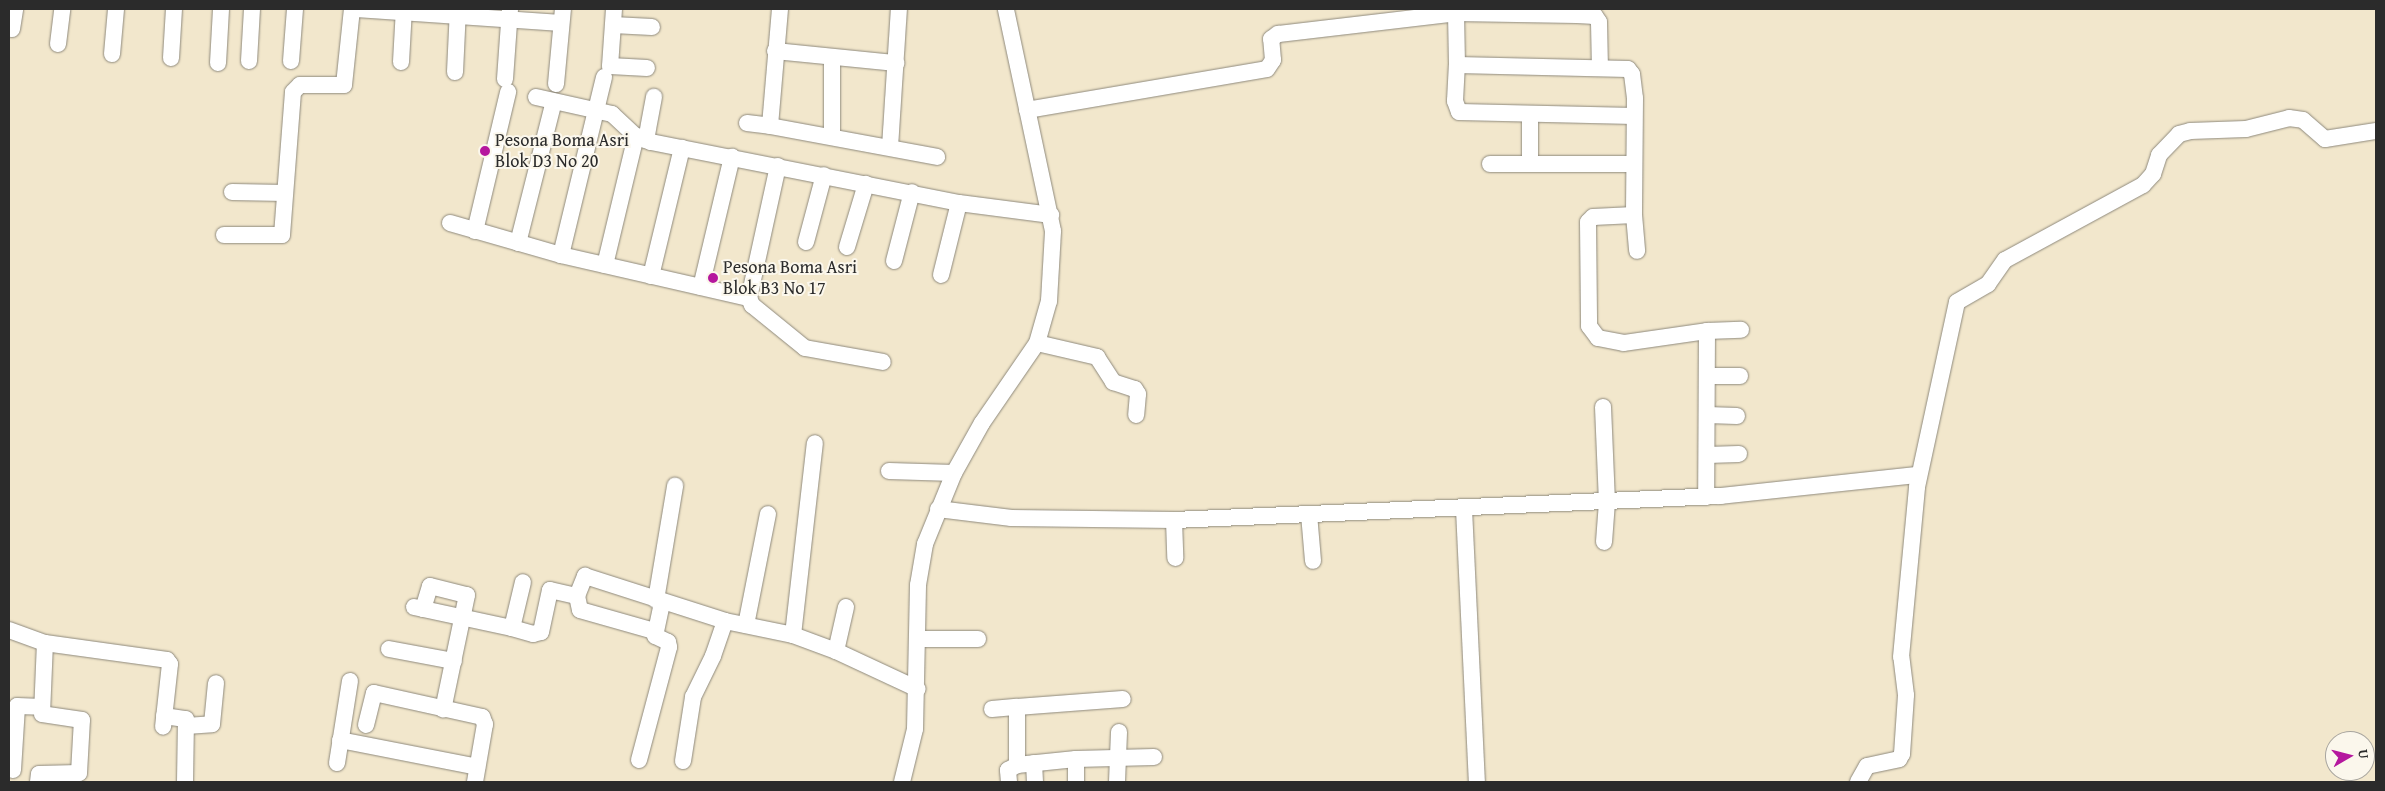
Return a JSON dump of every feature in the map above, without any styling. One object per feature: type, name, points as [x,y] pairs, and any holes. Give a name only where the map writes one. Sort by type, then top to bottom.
[{"type":"street","points":[[12,29],[15,9]]},
{"type":"street","points":[[58,44],[62,9]]},
{"type":"street","points":[[112,54],[116,9]]},
{"type":"street","points":[[171,58],[174,9]]},
{"type":"street","points":[[218,63],[221,9]]},
{"type":"street","points":[[248,61],[252,9]]},
{"type":"street","points":[[291,61],[295,9]]},
{"type":"street","points":[[224,235],[282,235],[293,92],[300,84],[344,85],[352,9]]},
{"type":"street","points":[[357,9],[562,16],[556,84]]},
{"type":"street","points":[[614,9],[610,66],[648,68]]},
{"type":"street","points":[[770,126],[780,9]]},
{"type":"street","points":[[890,146],[899,9]]},
{"type":"street","points":[[902,782],[915,729],[918,689],[918,585],[925,544],[954,473],[982,423],[1037,343],[1049,301],[1053,264],[1051,215],[1006,9]]},
{"type":"street","points":[[401,62],[404,10]]},
{"type":"street","points":[[454,72],[458,12]]},
{"type":"street","points":[[1026,104],[1267,69],[1273,60],[1271,39],[1278,34],[1456,13],[1595,16],[1599,22],[1600,68]]},
{"type":"street","points":[[1456,13],[1457,65],[1455,101],[1459,112],[1634,116]]},
{"type":"street","points":[[475,231],[506,85],[509,14]]},
{"type":"street","points":[[613,25],[652,27]]},
{"type":"street","points":[[775,51],[896,63]]},
{"type":"street","points":[[832,57],[832,135]]},
{"type":"street","points":[[1457,65],[1628,69],[1632,74],[1634,215],[1637,251]]},
{"type":"street","points":[[561,255],[604,77]]},
{"type":"street","points":[[536,97],[612,114],[641,138],[682,148],[912,192],[959,203],[1051,215]]},
{"type":"street","points":[[605,265],[654,97]]},
{"type":"street","points":[[518,243],[554,101]]},
{"type":"street","points":[[1530,114],[1530,164]]},
{"type":"street","points":[[1858,782],[1867,766],[1899,759],[1902,754],[1906,695],[1901,657],[1918,475],[1953,310],[1962,297],[1988,284],[2005,260],[2143,185],[2153,174],[2159,155],[2179,134],[2190,131],[2246,129],[2289,118],[2302,120],[2325,138],[2376,131]]},
{"type":"street","points":[[747,123],[832,135],[936,157]]},
{"type":"street","points":[[651,276],[682,148]]},
{"type":"street","points":[[701,287],[732,157]]},
{"type":"street","points":[[1490,164],[1633,164]]},
{"type":"street","points":[[778,166],[749,298],[752,305],[805,348],[883,362]]},
{"type":"street","points":[[806,242],[824,175]]},
{"type":"street","points":[[847,247],[866,184]]},
{"type":"street","points":[[232,192],[285,193]]},
{"type":"street","points":[[894,261],[912,192]]},
{"type":"street","points":[[941,275],[959,203]]},
{"type":"street","points":[[1634,215],[1593,217],[1588,222],[1591,333],[1598,338],[1624,343],[1707,331],[1741,330]]},
{"type":"street","points":[[450,223],[561,255],[749,298]]},
{"type":"street","points":[[1706,497],[1707,331]]},
{"type":"street","points":[[1037,343],[1097,357],[1113,382],[1135,389],[1136,415]]},
{"type":"street","points":[[1708,376],[1740,376]]},
{"type":"street","points":[[1603,407],[1607,502],[1604,542]]},
{"type":"street","points":[[1707,415],[1737,416]]},
{"type":"street","points":[[794,635],[815,443]]},
{"type":"street","points":[[1707,455],[1739,454]]},
{"type":"street","points":[[889,471],[954,473]]},
{"type":"street","points":[[938,509],[1011,518],[1174,520],[1464,509],[1706,497],[1918,475]]},
{"type":"street","points":[[640,760],[669,647],[668,642],[655,636],[654,631],[675,486]]},
{"type":"street","points":[[1464,509],[1477,782]]},
{"type":"street","points":[[746,625],[768,514]]},
{"type":"street","points":[[1310,514],[1313,561]]},
{"type":"street","points":[[1174,520],[1175,558]]},
{"type":"street","points":[[654,631],[579,609],[577,596],[585,576],[725,621],[794,635],[836,651],[918,689]]},
{"type":"street","points":[[512,628],[523,582]]},
{"type":"street","points":[[443,710],[465,617],[466,592],[430,586],[419,608],[465,617],[533,634],[541,632],[550,590],[577,596]]},
{"type":"street","points":[[836,651],[846,607]]},
{"type":"street","points":[[683,761],[693,697],[708,668],[725,621]]},
{"type":"street","points":[[9,630],[45,643],[168,660],[170,664],[163,721],[184,718],[186,726],[185,782]]},
{"type":"street","points":[[917,639],[978,639]]},
{"type":"street","points":[[42,707],[17,706],[11,770],[38,778],[79,778],[82,720],[43,714],[45,643]]},
{"type":"street","points":[[389,649],[454,661]]},
{"type":"street","points":[[336,763],[350,681]]},
{"type":"street","points":[[186,726],[212,724],[216,683]]},
{"type":"street","points":[[340,740],[476,775],[484,720],[374,693],[366,725]]},
{"type":"street","points":[[992,709],[1124,700]]},
{"type":"street","points":[[1017,707],[1017,766]]},
{"type":"street","points":[[1117,782],[1119,732]]},
{"type":"street","points":[[1009,782],[1008,770],[1017,766],[1034,763],[1076,759],[1154,757]]},
{"type":"street","points":[[1076,759],[1076,782]]},
{"type":"street","points":[[1034,763],[1035,782]]},
{"type":"place","name":"Pesona Boma Asri Blok D3 No 20","points":[[485,151]]},
{"type":"place","name":"Pesona Boma Asri Blok B3 No 17","points":[[713,278]]}]
